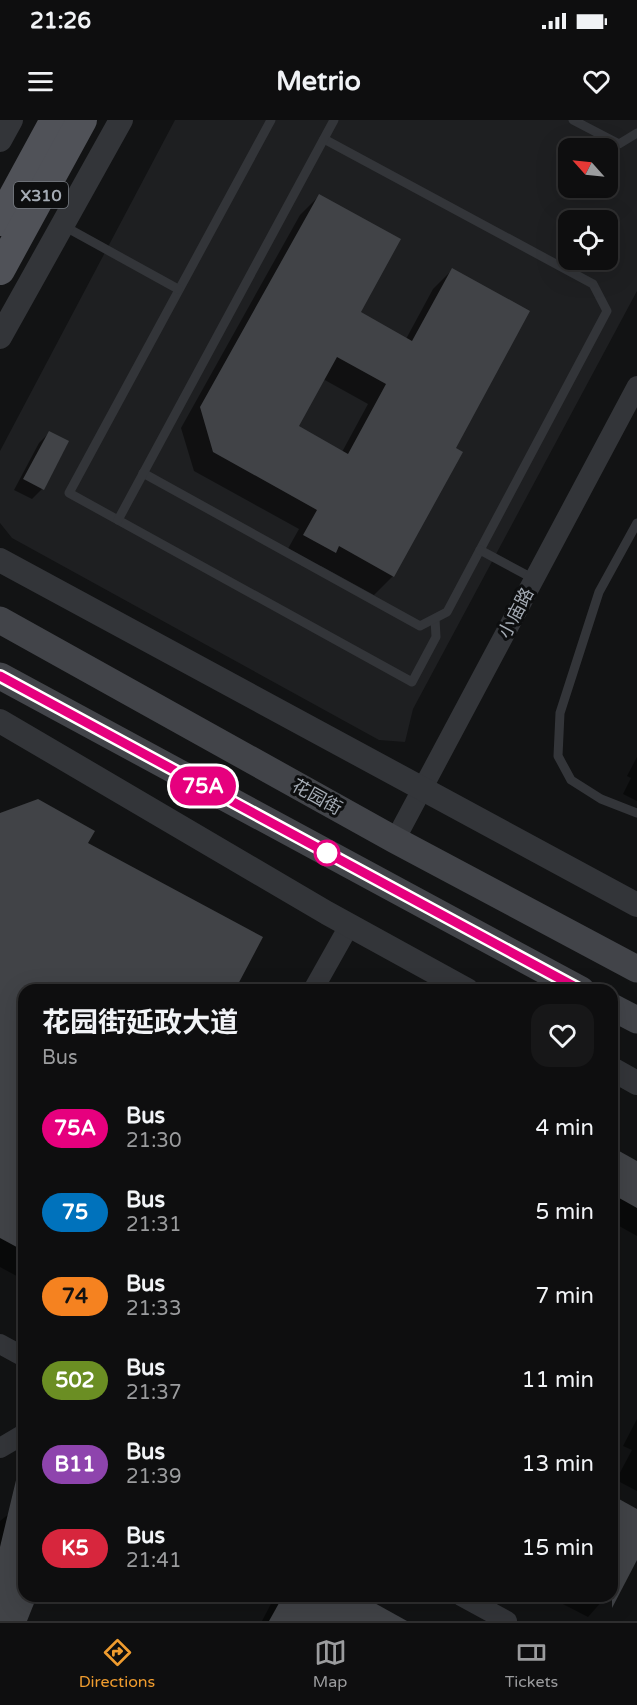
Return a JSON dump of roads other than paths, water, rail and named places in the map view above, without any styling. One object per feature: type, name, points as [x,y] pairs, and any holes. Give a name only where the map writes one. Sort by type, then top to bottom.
[{"type":"main road","name":"X310","points":[[0,221],[55,120]]},
{"type":"main road","name":"X310","points":[[0,270],[82,120]]},
{"type":"main road","name":"花园街","points":[[0,620],[395,840],[637,969]]},
{"type":"main road","points":[[0,676],[570,984]]},
{"type":"main road","points":[[618,1010],[637,1020]]},
{"type":"street","points":[[0,140],[11,120]]},
{"type":"street","points":[[0,337],[121,120]]},
{"type":"street","name":"小庙路","points":[[395,840],[637,386]]},
{"type":"street","points":[[0,560],[637,905]]},
{"type":"street","points":[[0,721],[349,926],[456,984]]},
{"type":"street","points":[[317,984],[349,926]]},
{"type":"street","points":[[618,1072],[637,1083]]},
{"type":"street","points":[[0,1448],[18,1438]]},
{"type":"street","points":[[473,1602],[507,1621]]},
{"type":"lane","points":[[271,120],[69,493],[412,682],[436,637],[435,619]]},
{"type":"lane","points":[[118,520],[334,120]]},
{"type":"lane","points":[[573,120],[619,144],[637,133]]},
{"type":"lane","points":[[143,473],[420,626],[447,612],[607,311],[593,284],[324,139]]},
{"type":"lane","points":[[62,225],[178,290]]},
{"type":"lane","points":[[637,523],[599,592],[560,713],[558,756],[571,780],[601,800],[637,813]]},
{"type":"lane","points":[[480,550],[534,579]]}]
